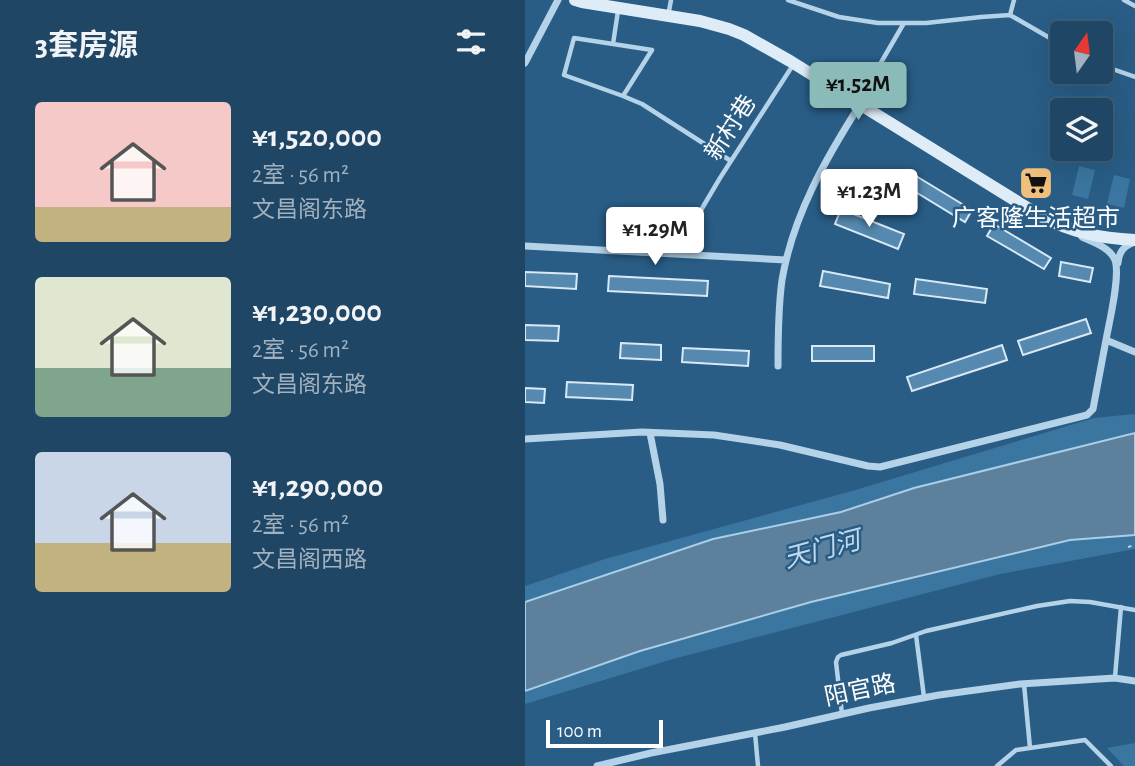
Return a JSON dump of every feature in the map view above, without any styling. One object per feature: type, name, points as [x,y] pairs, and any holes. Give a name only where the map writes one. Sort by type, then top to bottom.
[{"type":"main road","points":[[575,0],[729,29],[796,61]]},
{"type":"main road","points":[[600,0],[618,6],[670,6],[731,24],[762,38],[1042,217],[1083,234],[1101,238],[1135,239]]},
{"type":"main road","points":[[860,101],[1065,223],[1135,239]]},
{"type":"street","points":[[525,63],[558,0]]},
{"type":"street","points":[[778,366],[779,316],[786,260],[804,206],[823,164],[860,101]]},
{"type":"street","points":[[1063,227],[1108,251],[1116,260],[1117,267]]},
{"type":"street","points":[[525,439],[650,433],[737,438],[880,467],[1087,415],[1093,409],[1120,252],[1135,239]]},
{"type":"street","points":[[525,246],[786,260]]},
{"type":"street","points":[[1106,340],[1135,352]]},
{"type":"street","points":[[650,433],[660,484],[663,520]]},
{"type":"street","name":"阳官路","points":[[597,766],[924,697],[1023,684],[1115,678],[1135,681]]},
{"type":"lane","points":[[788,0],[839,17],[877,23],[926,23],[1010,15],[1050,38]]},
{"type":"lane","points":[[1010,15],[1014,0]]},
{"type":"lane","points":[[1124,0],[1135,6]]},
{"type":"lane","points":[[613,44],[618,6]]},
{"type":"lane","points":[[860,101],[904,23]]},
{"type":"lane","points":[[623,96],[652,50],[574,38],[563,75],[642,104],[731,161]]},
{"type":"lane","name":"新村巷","points":[[675,255],[731,161],[796,61]]},
{"type":"lane","points":[[1113,70],[1135,78]]},
{"type":"lane","points":[[842,714],[836,662],[842,654],[998,614],[1070,601],[1135,610]]},
{"type":"lane","points":[[1115,678],[1121,607]]},
{"type":"lane","points":[[916,635],[924,697]]},
{"type":"lane","points":[[1023,684],[1030,748]]},
{"type":"lane","points":[[755,733],[758,766]]},
{"type":"lane","points":[[997,766],[1016,750],[1085,740],[1111,766]]},
{"type":"path","points":[[1128,547],[1135,545]]},
{"type":"shaded area","points":[[1079,166],[1095,170],[1088,199],[1072,195]]},
{"type":"shaded area","points":[[1114,175],[1130,179],[1124,208],[1107,204]]},
{"type":"shaded area","points":[[1135,414],[1135,549],[1000,574],[673,659],[525,704],[525,586],[605,559],[852,491],[1094,418]]},
{"type":"shaded area","points":[[1135,743],[1135,766],[1124,766],[1107,748]]},
{"type":"water","name":"天门河","points":[[1135,433],[1135,535],[1070,540],[811,602],[640,651],[525,691],[525,602],[713,539],[841,512],[914,488]]},
{"type":"building","points":[[916,176],[972,210],[965,222],[909,188]]},
{"type":"building","points":[[841,209],[904,234],[898,249],[835,224]]},
{"type":"building","points":[[994,224],[1051,258],[1044,269],[987,236]]},
{"type":"building","points":[[1061,262],[1093,268],[1090,282],[1059,276]]},
{"type":"building","points":[[823,271],[890,284],[888,298],[820,286]]},
{"type":"building","points":[[525,272],[577,274],[576,289],[525,286]]},
{"type":"building","points":[[609,276],[708,281],[707,296],[608,291]]},
{"type":"building","points":[[916,279],[987,289],[985,303],[914,294]]},
{"type":"building","points":[[1086,319],[1091,333],[1023,355],[1018,341]]},
{"type":"building","points":[[525,325],[559,326],[558,341],[525,340]]},
{"type":"building","points":[[621,343],[661,345],[661,360],[620,358]]},
{"type":"building","points":[[1002,345],[1007,360],[912,391],[907,377]]},
{"type":"building","points":[[812,346],[874,346],[874,361],[812,361]]},
{"type":"building","points":[[683,348],[749,351],[748,366],[682,362]]},
{"type":"building","points":[[567,382],[633,385],[632,400],[566,397]]},
{"type":"building","points":[[525,388],[545,389],[544,403],[525,402]]},
{"type":"place","name":"广客隆生活超市","points":[[1036,183]]}]
